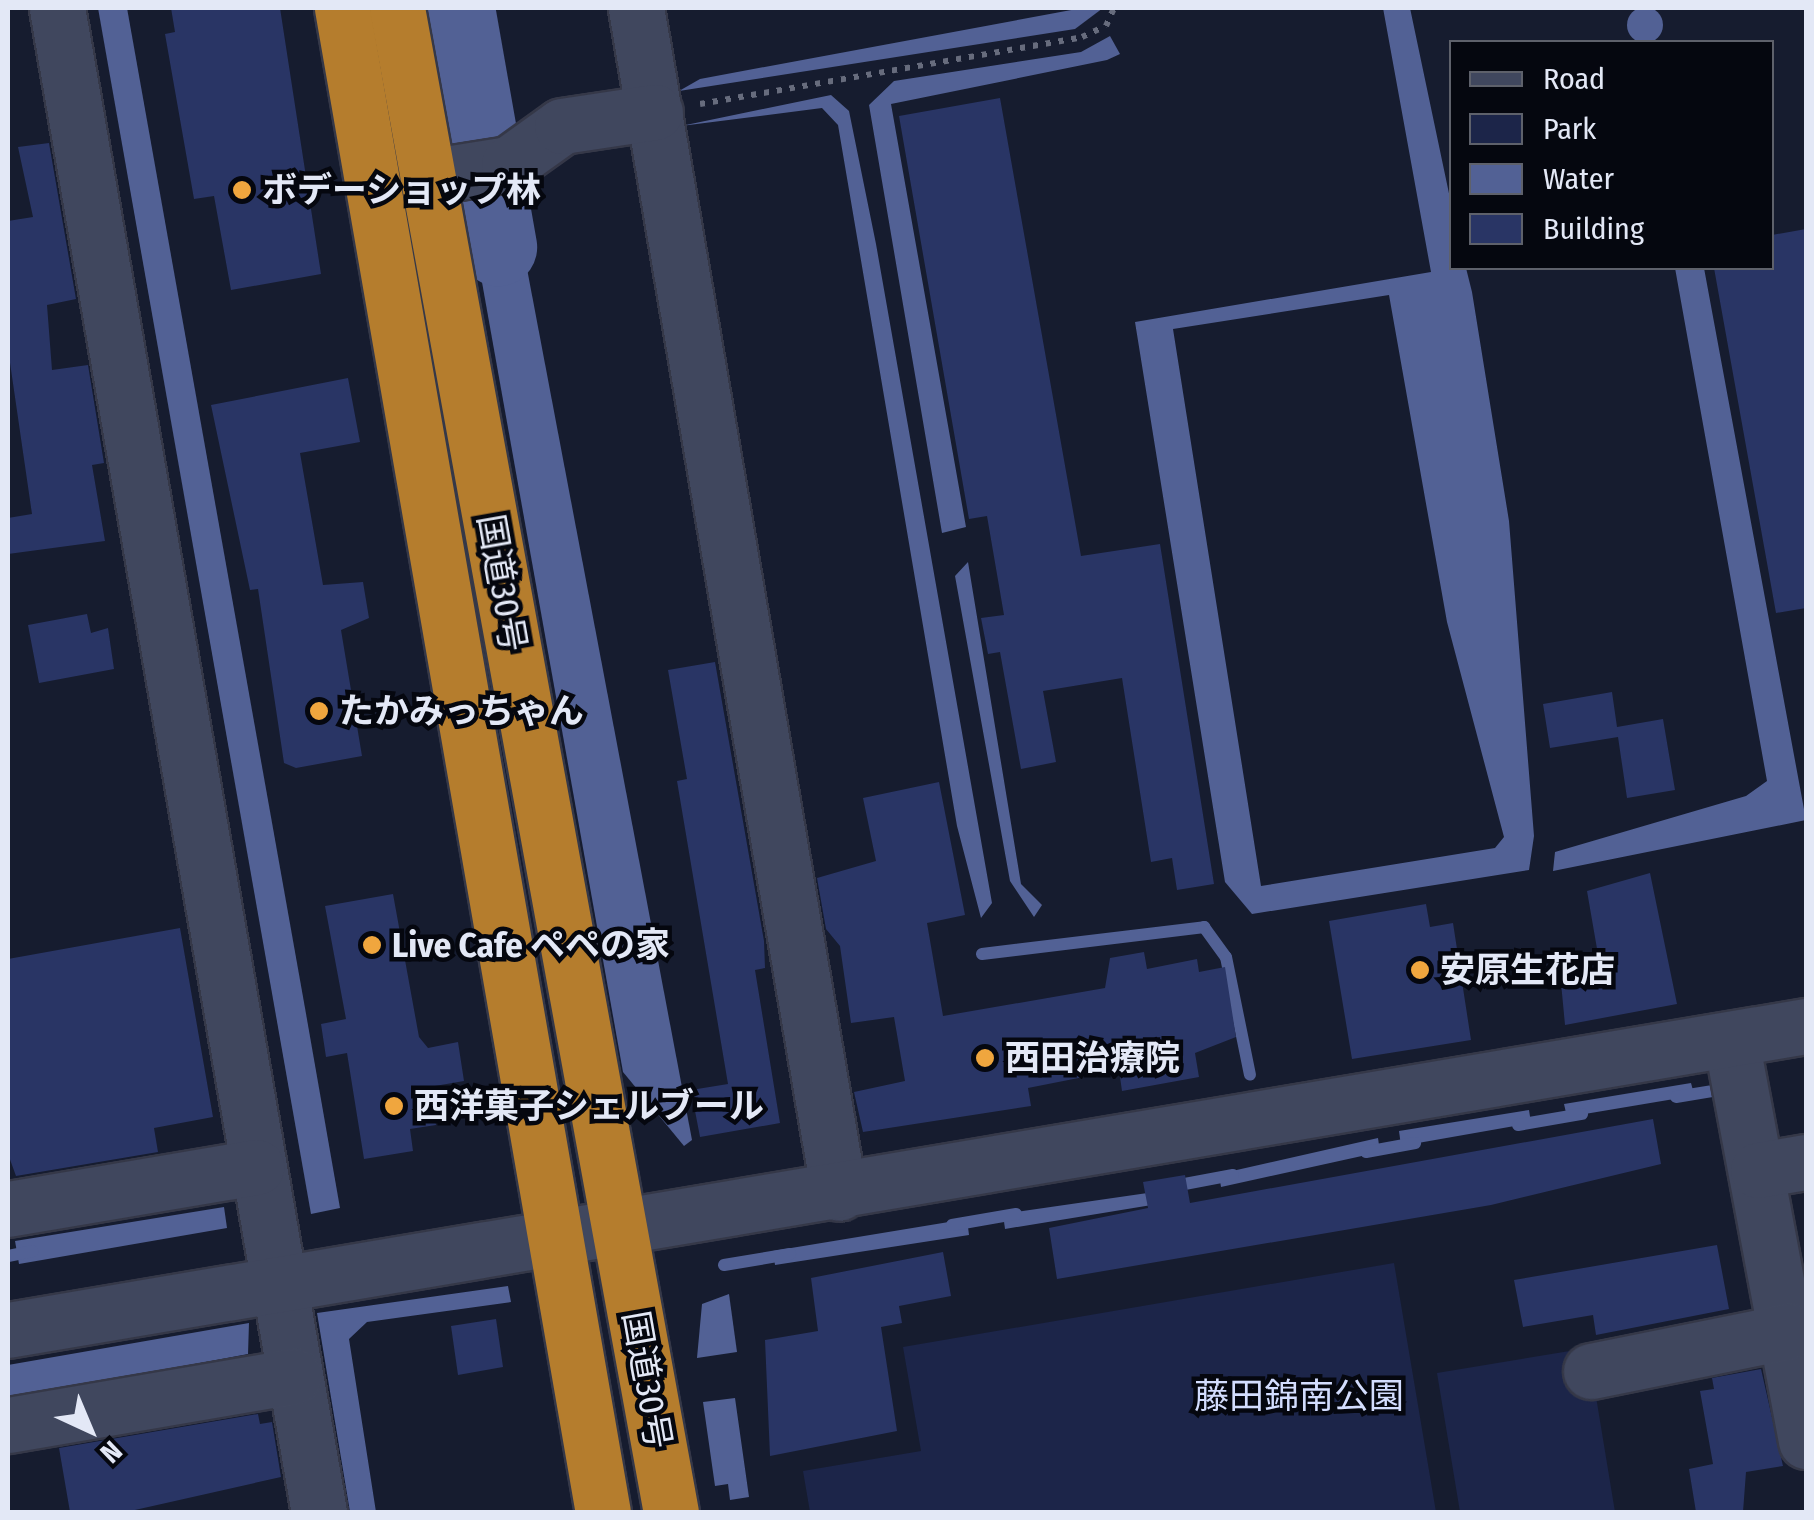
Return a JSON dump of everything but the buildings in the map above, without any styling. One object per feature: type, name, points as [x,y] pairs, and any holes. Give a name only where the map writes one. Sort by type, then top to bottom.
[{"type":"highway","name":"国道30号","points":[[342,8],[602,1512]]},
{"type":"highway","name":"国道30号","points":[[398,8],[464,171],[621,1229],[671,1512]]},
{"type":"street","points":[[57,8],[319,1512]]},
{"type":"street","points":[[636,8],[839,1193]]},
{"type":"street","points":[[464,171],[562,126],[655,112]]},
{"type":"street","points":[[8,1330],[839,1193],[1737,1068],[1806,1026]]},
{"type":"street","points":[[1737,1068],[1782,1166],[1789,1332],[1806,1441]]},
{"type":"street","points":[[8,1208],[256,1167]]},
{"type":"street","points":[[1591,1371],[1789,1332]]},
{"type":"street","points":[[8,1424],[294,1376]]},
{"type":"path","points":[[655,112],[1082,37],[1106,26],[1114,8]]},
{"type":"green space","name":"藤田錦南公園","points":[[1394,1263],[1436,1512],[810,1512],[803,1471],[921,1451],[903,1347]]},
{"type":"green space","points":[[1588,1348],[1615,1512],[1460,1512],[1437,1373]]},
{"type":"water","points":[[98,8],[127,8],[305,1008],[340,1208],[311,1214]]},
{"type":"water","points":[[1082,8],[1103,8],[1075,29],[679,91],[700,79]]},
{"type":"water","points":[[1383,8],[1410,8],[1449,193],[1449,270],[1466,270],[1472,292],[1509,521],[1534,836],[1529,870],[1252,914],[1225,882],[1135,322],[1431,272]],"holes":[[[1389,295],[1447,622],[1504,837],[1495,848],[1261,886],[1173,329]]]},
{"type":"water","points":[[1638,8],[1652,8],[1662,18],[1662,32],[1655,40],[1635,40],[1628,32],[1628,18]]},
{"type":"water","points":[[1110,36],[1120,54],[1107,60],[891,104],[966,527],[942,533],[869,105],[894,81],[1081,52]]},
{"type":"water","points":[[831,95],[849,111],[876,244],[992,903],[981,918],[957,826],[838,125],[822,108],[681,126]]},
{"type":"water","points":[[510,179],[692,1140],[684,1146],[623,1072],[465,187]]},
{"type":"water","points":[[1675,270],[1704,270],[1806,820],[1553,871],[1555,852],[1746,796],[1767,781]]},
{"type":"water","points":[[968,562],[1021,884],[1042,905],[1034,917],[1010,881],[955,576]]},
{"type":"water","points":[[1691,1083],[1694,1094],[1680,1098],[1567,1117],[1564,1104]]},
{"type":"water","points":[[1529,1110],[1531,1123],[1401,1146],[1399,1131]]},
{"type":"water","points":[[1378,1138],[1380,1152],[1221,1187],[1219,1174]]},
{"type":"water","points":[[1189,1187],[1170,1202],[1005,1229],[1003,1214]]},
{"type":"water","points":[[224,1207],[227,1228],[19,1264],[15,1241]]},
{"type":"water","points":[[967,1219],[969,1235],[775,1265],[773,1251]]},
{"type":"water","points":[[508,1286],[511,1302],[367,1322],[349,1339],[376,1512],[350,1512],[317,1313]]},
{"type":"water","points":[[729,1294],[737,1352],[697,1358],[702,1304]]},
{"type":"water","points":[[249,1323],[248,1354],[8,1399],[8,1365]]},
{"type":"water","points":[[735,1398],[749,1497],[730,1500],[728,1484],[715,1486],[703,1402]]},
{"type":"waterway","points":[[456,8],[498,247]]},
{"type":"waterway","points":[[982,954],[1204,927],[1226,957],[1250,1075]]},
{"type":"waterway","points":[[1676,1097],[1725,1089]]},
{"type":"waterway","points":[[1518,1125],[1582,1114]]},
{"type":"waterway","points":[[1366,1152],[1415,1143]]},
{"type":"waterway","points":[[1174,1186],[1233,1175]]},
{"type":"waterway","points":[[952,1225],[1016,1214]]},
{"type":"waterway","points":[[8,1256],[33,1251]]},
{"type":"waterway","points":[[724,1265],[790,1254]]},
{"type":"place","name":"ボデーショップ林","points":[[242,190]]},
{"type":"place","name":"たかみっちゃん","points":[[319,711]]},
{"type":"place","name":"Live Cafe ペペの家","points":[[372,945]]},
{"type":"place","name":"安原生花店","points":[[1420,970]]},
{"type":"place","name":"西田治療院","points":[[985,1058]]},
{"type":"place","name":"西洋菓子シェルブール","points":[[394,1106]]}]
